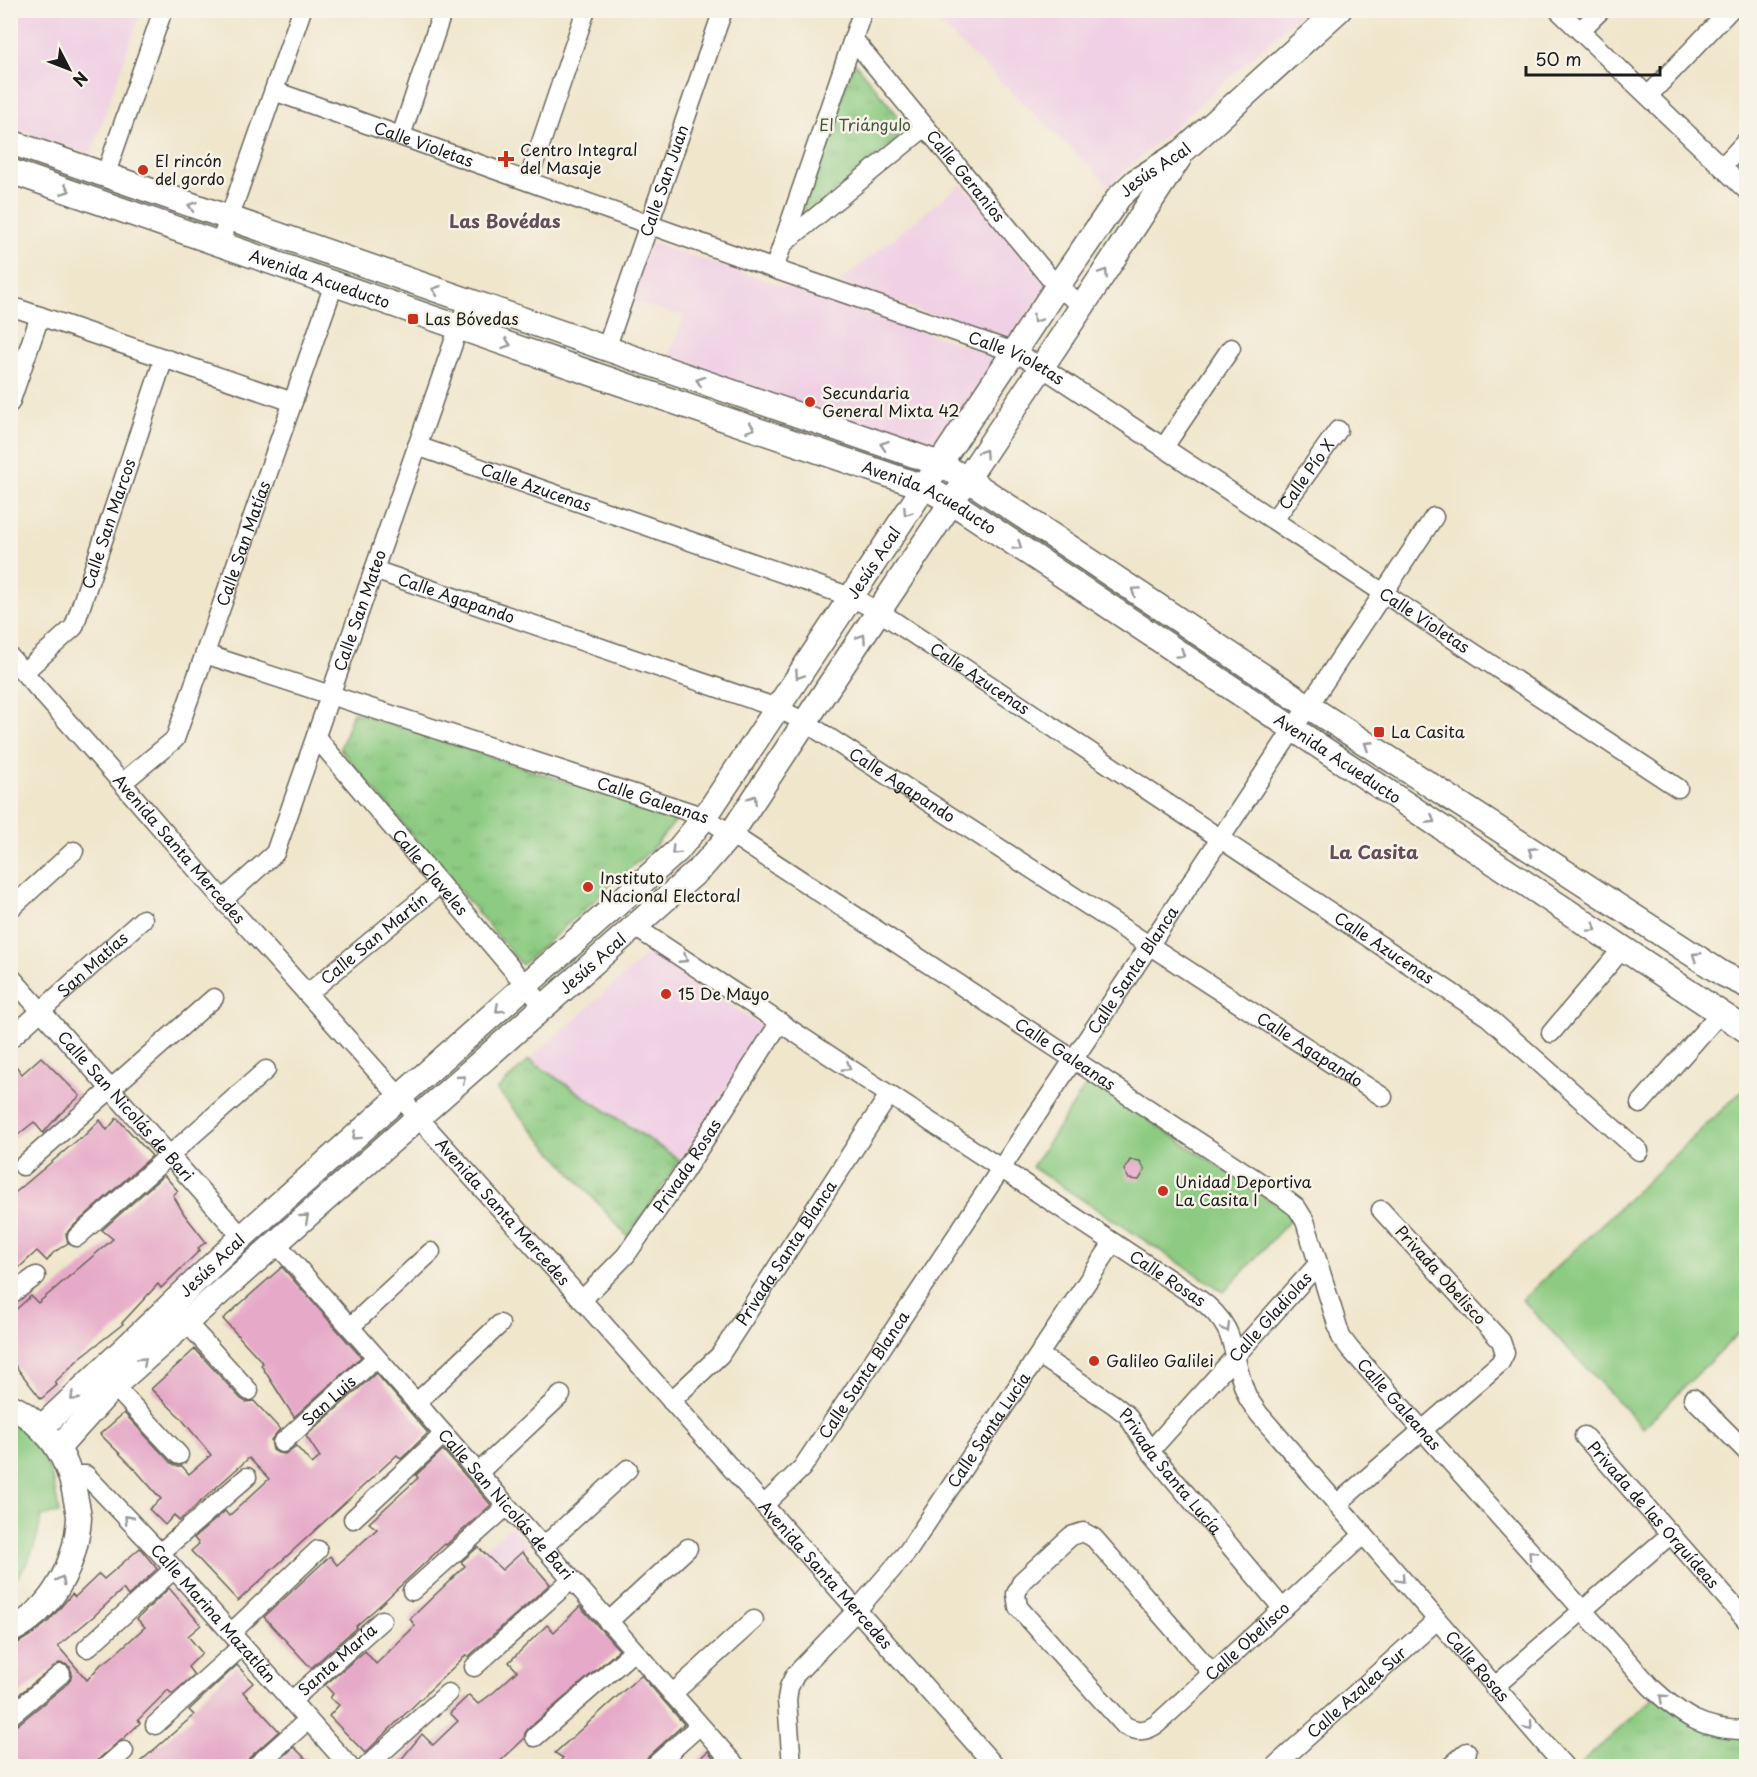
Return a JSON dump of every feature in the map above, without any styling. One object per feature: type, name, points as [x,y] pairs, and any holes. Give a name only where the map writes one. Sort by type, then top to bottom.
[{"type":"street","points":[[105,176],[164,10]]},
{"type":"street","points":[[220,244],[302,10]]},
{"type":"street","points":[[401,136],[443,10]]},
{"type":"street","points":[[528,181],[586,10]]},
{"type":"street","name":"Calle San Juan","points":[[606,349],[723,10]]},
{"type":"street","points":[[774,269],[863,10]]},
{"type":"street","points":[[1183,151],[1339,10]]},
{"type":"street","points":[[1558,10],[1746,190]]},
{"type":"street","points":[[1580,32],[1601,10]]},
{"type":"street","points":[[1648,96],[1730,10]]},
{"type":"street","name":"Calle Geranios","points":[[854,40],[1057,287],[1083,305]]},
{"type":"street","name":"Calle Violetas","points":[[274,91],[1014,352],[1042,367],[1164,447],[1678,788]]},
{"type":"street","points":[[783,245],[925,127]]},
{"type":"street","points":[[1722,167],[1746,141]]},
{"type":"street","name":"Avenida Acueducto","points":[[10,142],[940,464],[967,479],[1308,706],[1723,974],[1746,985]]},
{"type":"street","name":"Jesús Acal","points":[[41,1428],[242,1237],[677,851],[705,817],[1119,197],[1136,182],[1183,151]]},
{"type":"street","name":"Jesús Acal","points":[[58,1448],[114,1386],[702,867],[730,834],[880,612],[1183,151]]},
{"type":"street","name":"Avenida Acueducto","points":[[10,171],[924,487],[952,502],[1746,1030]]},
{"type":"street","name":"Calle San Matías","points":[[122,783],[175,739],[334,284]]},
{"type":"street","name":"Calle San Mateo","points":[[223,900],[276,853],[468,301]]},
{"type":"street","points":[[10,306],[293,402]]},
{"type":"street","points":[[10,403],[40,316]]},
{"type":"street","points":[[1164,447],[1231,348]]},
{"type":"street","name":"Calle San Marcos","points":[[24,672],[74,627],[164,358]]},
{"type":"street","name":"Calle Pío X","points":[[1274,520],[1338,430]]},
{"type":"street","name":"Calle Azucenas","points":[[417,447],[851,597],[880,612],[1488,1017],[1639,1151]]},
{"type":"street","name":"Calle Santa Blanca","points":[[764,1505],[802,1468],[1434,517]]},
{"type":"street","name":"Calle Agapando","points":[[374,570],[777,708],[805,722],[1383,1097]]},
{"type":"street","name":"Calle Galeanas","points":[[205,654],[705,817],[1297,1208],[1305,1221],[1341,1337],[1651,1688],[1688,1718],[1713,1727],[1746,1730]]},
{"type":"street","name":"Avenida Santa Mercedes","points":[[10,657],[223,900],[582,1300],[995,1767]]},
{"type":"street","name":"Calle Claveles","points":[[316,736],[544,1007]]},
{"type":"street","points":[[10,909],[74,852]]},
{"type":"street","name":"Calle San Martín","points":[[308,994],[440,884]]},
{"type":"street","name":"San Matías","points":[[10,1039],[143,918]]},
{"type":"street","name":"Calle Rosas","points":[[635,927],[1199,1299],[1216,1313],[1231,1336],[1249,1399],[1259,1414],[1564,1767]]},
{"type":"street","points":[[1551,1033],[1623,948]]},
{"type":"street","name":"Calle San Nicolás de Bari","points":[[10,976],[242,1237]]},
{"type":"street","points":[[23,1166],[214,998]]},
{"type":"street","points":[[1640,1104],[1719,1012]]},
{"type":"street","name":"Privada Rosas","points":[[582,1300],[626,1255],[684,1172],[780,1022]]},
{"type":"street","points":[[78,1237],[266,1070]]},
{"type":"street","name":"Privada Santa Blanca","points":[[671,1401],[720,1355],[889,1095]]},
{"type":"street","name":"Privada Obelisco","points":[[1381,1210],[1501,1341],[1505,1353],[1500,1363],[1422,1431]]},
{"type":"street","name":"Calle San Nicolás de Bari","points":[[276,1243],[736,1767]]},
{"type":"street","name":"Calle Santa Lucía","points":[[792,1767],[787,1700],[789,1687],[795,1675],[908,1551],[1113,1243]]},
{"type":"street","points":[[350,1328],[431,1252]]},
{"type":"street","name":"Calle Gladiolas","points":[[1150,1451],[1318,1264]]},
{"type":"street","points":[[10,1295],[36,1276]]},
{"type":"street","points":[[186,1322],[249,1391]]},
{"type":"street","points":[[416,1403],[500,1324]]},
{"type":"street","name":"Privada Santa Lucía","points":[[1039,1354],[1127,1415],[1150,1451],[1283,1609]]},
{"type":"street","name":"San Luis","points":[[282,1443],[376,1358]]},
{"type":"street","points":[[114,1386],[178,1455]]},
{"type":"street","points":[[478,1473],[561,1395]]},
{"type":"street","points":[[1693,1398],[1746,1451]]},
{"type":"street","points":[[10,1631],[24,1624],[54,1595],[73,1558],[79,1516],[72,1475],[58,1448],[41,1428],[13,1404]]},
{"type":"street","points":[[1337,1504],[1422,1431]]},
{"type":"street","points":[[352,1519],[444,1434]]},
{"type":"street","name":"Privada de las Orquídeas","points":[[1584,1436],[1746,1620]]},
{"type":"street","points":[[543,1547],[628,1469]]},
{"type":"street","name":"Calle Marina Mazatlán","points":[[72,1475],[86,1475],[160,1553],[349,1767]]},
{"type":"street","points":[[160,1553],[247,1477]]},
{"type":"street","points":[[412,1591],[507,1506]]},
{"type":"street","name":"Calle Obelisco","points":[[1212,1673],[1094,1538],[1083,1532],[1071,1536],[1062,1544],[1022,1581],[1016,1593],[1018,1607],[1125,1726],[1136,1731],[1147,1730],[1156,1724],[1283,1609],[1363,1534]]},
{"type":"street","points":[[1494,1687],[1671,1534]]},
{"type":"street","points":[[608,1622],[688,1548]]},
{"type":"street","points":[[155,1725],[318,1551]]},
{"type":"street","points":[[87,1648],[174,1569]]},
{"type":"street","points":[[474,1667],[571,1580]]},
{"type":"street","name":"Santa María","points":[[291,1701],[382,1620]]},
{"type":"street","points":[[672,1694],[754,1620]]},
{"type":"street","name":"Calle Azalea Sur","points":[[1275,1767],[1437,1620]]},
{"type":"street","points":[[535,1737],[634,1651]]},
{"type":"street","points":[[10,1716],[61,1674]]},
{"type":"street","points":[[367,1767],[448,1693]]},
{"type":"street","points":[[256,1767],[308,1720]]},
{"type":"street","points":[[654,1767],[699,1726]]},
{"type":"street","points":[[107,1767],[124,1751]]},
{"type":"street","points":[[1450,1767],[1467,1752]]},
{"type":"shaded area","points":[[13,10],[141,11],[91,155],[11,128],[10,12]]},
{"type":"shaded area","points":[[926,11],[1304,11],[1109,185]]},
{"type":"shaded area","points":[[962,183],[1046,285],[1008,342],[838,283]]},
{"type":"shaded area","points":[[650,242],[1002,358],[934,453],[667,362],[684,316],[628,301]]},
{"type":"shaded area","points":[[650,952],[766,1029],[680,1160],[529,1060]]},
{"type":"shaded area","points":[[511,1526],[529,1546],[502,1570],[482,1551]]},
{"type":"green space","name":"El Triángulo","points":[[854,62],[909,129],[799,221]]},
{"type":"green space","points":[[353,712],[678,818],[653,848],[522,965],[340,749]]},
{"type":"green space","points":[[529,1060],[680,1160],[628,1237],[497,1090]]},
{"type":"green space","name":"Unidad Deportiva La Casita I","points":[[1089,1081],[1294,1216],[1224,1292],[1032,1167]]},
{"type":"green space","points":[[1746,1087],[1746,1326],[1643,1428],[1522,1300]]},
{"type":"green space","points":[[11,1421],[32,1440],[46,1461],[59,1513],[41,1516],[32,1553],[18,1577],[11,1584]]},
{"type":"green space","points":[[1655,1697],[1746,1734],[1746,1766],[1578,1766]]},
{"type":"building","points":[[41,1057],[80,1096],[43,1133],[34,1122],[10,1141],[10,1058],[22,1074]]},
{"type":"building","points":[[117,1118],[152,1156],[70,1229],[66,1234],[68,1243],[53,1253],[47,1261],[37,1251],[10,1276],[10,1197],[81,1139],[100,1120],[107,1130]]},
{"type":"building","points":[[1130,1160],[1140,1161],[1145,1170],[1139,1180],[1129,1179],[1124,1170]]},
{"type":"building","points":[[164,1175],[178,1191],[173,1195],[184,1214],[206,1242],[161,1288],[158,1284],[123,1324],[81,1357],[55,1382],[57,1385],[41,1399],[10,1359],[10,1315],[31,1296],[38,1303],[113,1239],[102,1230]]},
{"type":"building","points":[[282,1267],[361,1357],[294,1417],[261,1365],[263,1363],[223,1319]]},
{"type":"building","points":[[195,1349],[241,1399],[246,1402],[254,1401],[280,1429],[271,1440],[273,1450],[278,1453],[285,1454],[296,1446],[312,1464],[320,1457],[306,1436],[376,1373],[428,1433],[401,1459],[397,1455],[238,1601],[191,1551],[199,1544],[194,1538],[225,1511],[229,1516],[269,1479],[249,1458],[179,1521],[174,1515],[165,1525],[149,1509],[161,1499],[100,1434],[124,1413],[171,1463],[182,1466],[189,1474],[211,1455],[180,1417],[151,1389]]},
{"type":"building","points":[[443,1450],[491,1505],[445,1544],[311,1668],[264,1617],[330,1556],[337,1565],[377,1529],[369,1523],[418,1478],[416,1475]]},
{"type":"building","points":[[478,1547],[502,1570],[522,1552],[550,1584],[468,1657],[466,1655],[365,1753],[329,1716],[339,1705],[330,1698],[333,1694],[325,1685],[365,1651],[376,1664],[415,1626],[410,1619],[465,1566],[461,1562]]},
{"type":"building","points":[[140,1548],[157,1569],[128,1596],[123,1589],[58,1646],[87,1680],[103,1662],[145,1627],[137,1619],[169,1588],[201,1625],[188,1636],[202,1653],[188,1667],[194,1675],[172,1694],[168,1690],[138,1720],[140,1723],[92,1767],[16,1767],[10,1761],[10,1727],[17,1725],[68,1683],[72,1673],[70,1667],[59,1663],[18,1695],[10,1687],[10,1648],[48,1622],[72,1594],[75,1597],[99,1574],[104,1579]]},
{"type":"building","points":[[580,1606],[619,1650],[528,1729],[524,1739],[494,1767],[395,1767],[422,1734],[433,1745],[458,1721],[450,1713],[469,1695],[478,1704],[494,1692],[517,1671],[509,1662],[547,1625],[554,1632]]},
{"type":"building","points":[[237,1665],[253,1683],[243,1692],[279,1731],[249,1758],[245,1767],[134,1767],[194,1715],[189,1710]]},
{"type":"building","points":[[641,1675],[684,1724],[647,1758],[643,1767],[555,1767],[563,1758],[555,1753]]},
{"type":"building","points":[[294,1747],[307,1760],[300,1767],[272,1767]]},
{"type":"building","points":[[708,1751],[721,1767],[690,1767]]},
{"type":"place","name":"Centro Integral del Masaje","points":[[506,159]]},
{"type":"place","name":"El rincón del gordo","points":[[143,170]]},
{"type":"place","name":"Las Bóvedas","points":[[413,319]]},
{"type":"place","name":"Secundaria General Mixta 42","points":[[810,402]]},
{"type":"place","name":"La Casita","points":[[1379,732]]},
{"type":"place","name":"Instituto Nacional Electoral","points":[[588,887]]},
{"type":"place","name":"15 De Mayo","points":[[666,994]]},
{"type":"place","name":"Unidad Deportiva La Casita I","points":[[1163,1191]]},
{"type":"place","name":"Galileo Galilei","points":[[1094,1361]]},
{"type":"district","name":"Las Bovédas","points":[[505,222]]},
{"type":"district","name":"La Casita","points":[[1374,853]]}]
